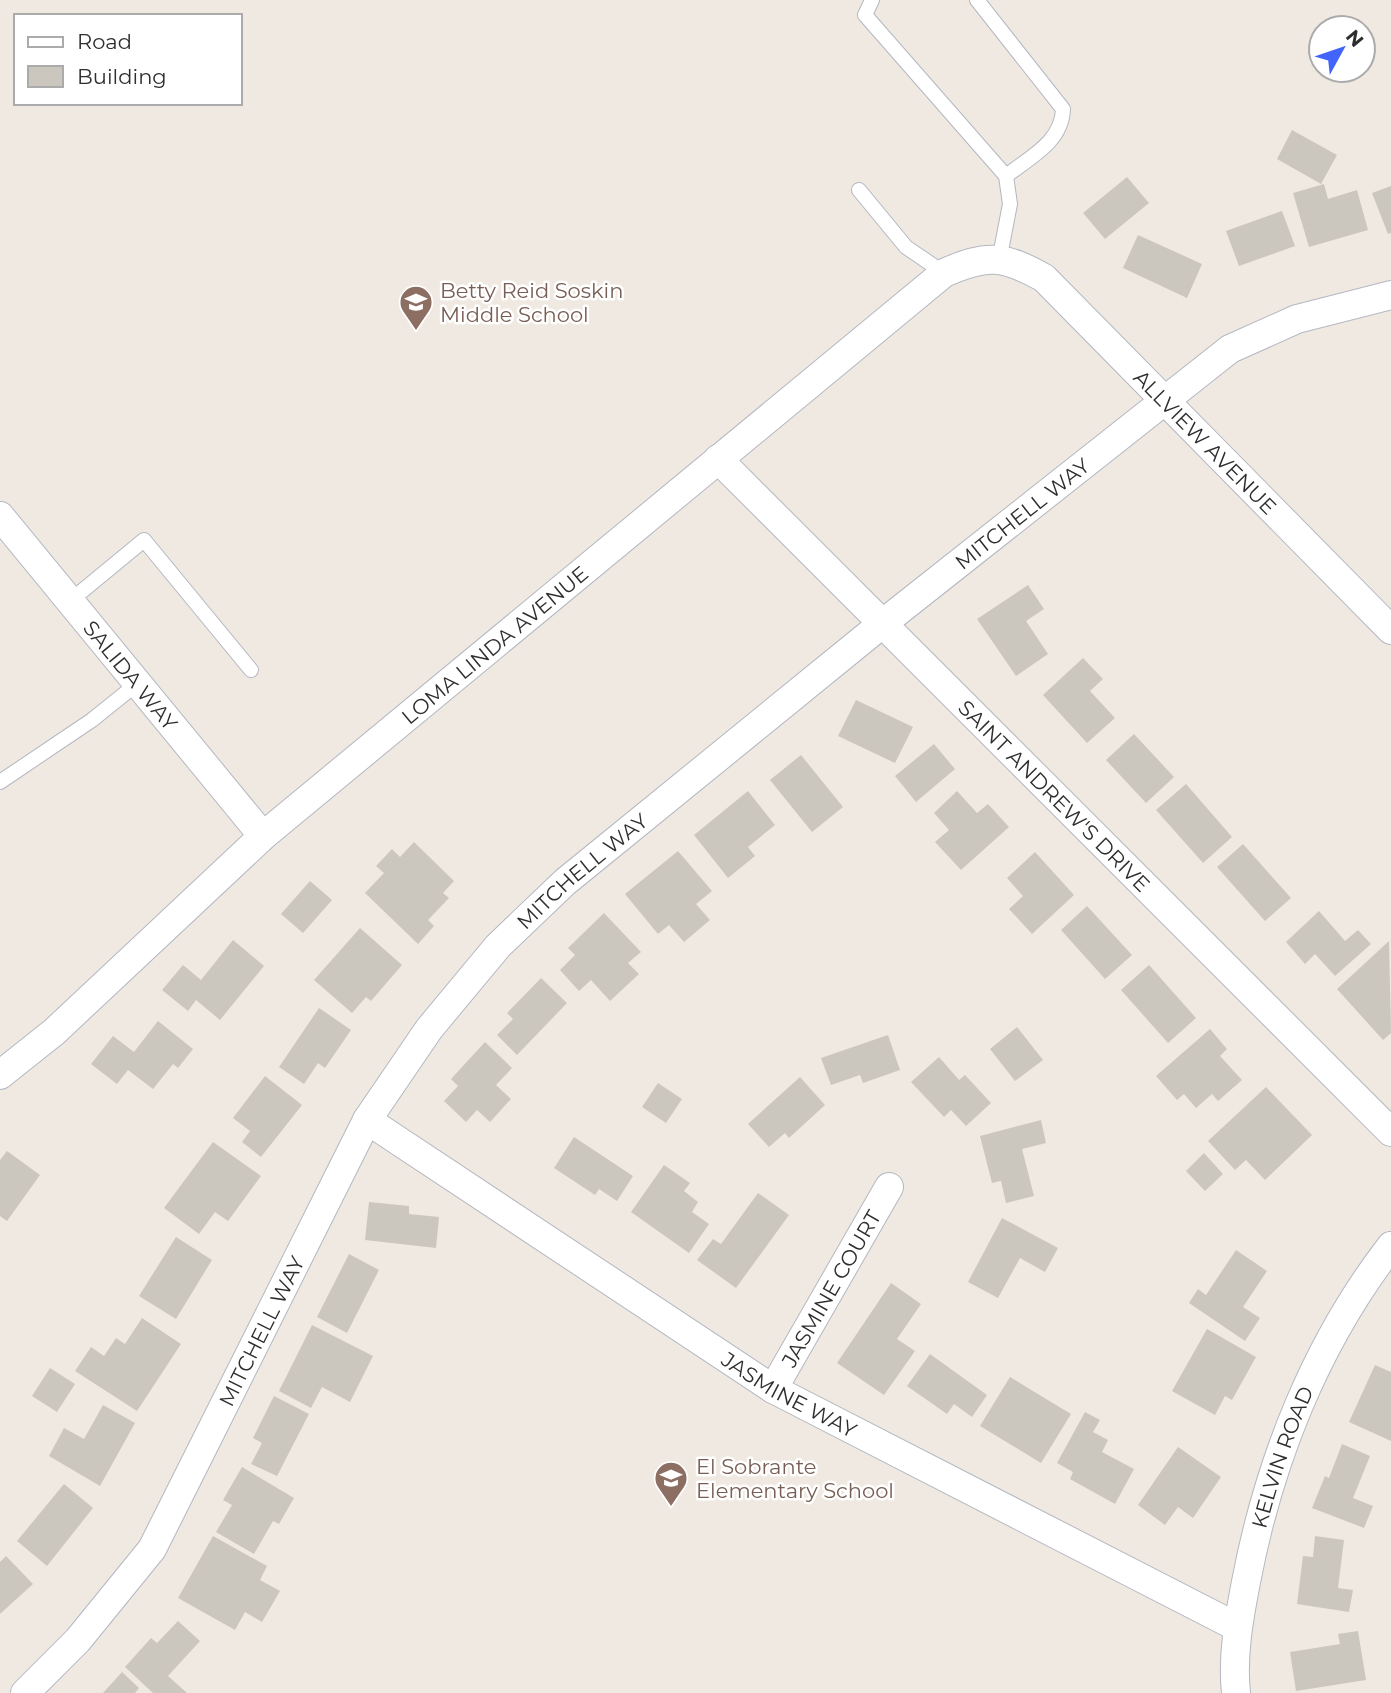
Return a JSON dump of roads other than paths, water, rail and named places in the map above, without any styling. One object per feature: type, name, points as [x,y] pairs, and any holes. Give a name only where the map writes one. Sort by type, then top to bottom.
[{"type":"street","name":"LOMA LINDA AVENUE","points":[[0,1075],[54,1032],[263,836],[944,273],[975,260],[1006,261]]},
{"type":"street","name":"ALLVIEW AVENUE","points":[[1006,261],[1044,278],[1391,630]]},
{"type":"street","name":"MITCHELL WAY","points":[[25,1693],[78,1640],[152,1549],[367,1120],[429,1029],[498,946],[565,882],[882,624],[1230,349],[1297,318],[1391,295]]},
{"type":"street","name":"SAINT ANDREW'S DRIVE","points":[[718,459],[1391,1132]]},
{"type":"street","name":"SALIDA WAY","points":[[0,516],[263,836]]},
{"type":"street","name":"JASMINE WAY","points":[[367,1120],[773,1390],[1237,1627]]},
{"type":"street","name":"JASMINE COURT","points":[[773,1390],[889,1187]]},
{"type":"street","name":"KELVIN ROAD","points":[[1236,1693],[1237,1627],[1254,1542],[1271,1477],[1325,1347],[1355,1293],[1391,1246]]},
{"type":"lane","points":[[872,0],[866,15],[1006,176],[1010,204],[1006,261]]},
{"type":"lane","points":[[977,0],[1063,109],[1062,124],[1055,138],[1006,176]]},
{"type":"lane","points":[[859,190],[906,247],[944,273]]},
{"type":"lane","points":[[70,601],[144,540],[251,670]]},
{"type":"lane","points":[[0,782],[92,720],[138,683]]},
{"type":"place","name":"Betty Reid Soskin Middle School","points":[[416,332]]},
{"type":"place","name":"El Sobrante Elementary School","points":[[671,1508]]}]
